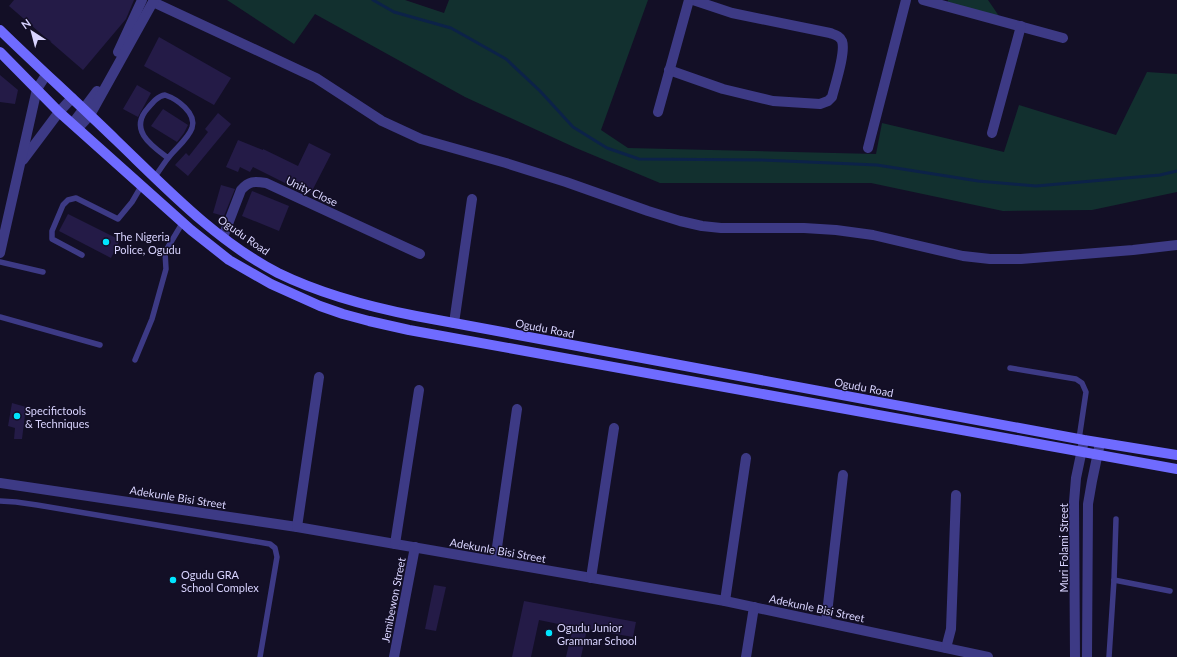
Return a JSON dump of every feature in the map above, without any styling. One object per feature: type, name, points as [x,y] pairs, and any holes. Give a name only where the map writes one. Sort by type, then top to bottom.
[{"type":"main road","name":"Ogudu Road","points":[[0,30],[155,177],[223,237],[259,262],[279,273],[336,296],[387,310],[454,323],[1100,443],[1177,455]]},
{"type":"main road","points":[[0,52],[60,112],[212,248],[248,272],[296,296],[320,306],[369,321],[526,351],[1098,456],[1177,469]]},
{"type":"main road","points":[[526,351],[529,337]]},
{"type":"street","points":[[87,112],[142,0]]},
{"type":"street","points":[[658,112],[689,0]]},
{"type":"street","points":[[670,70],[723,89],[773,101],[820,104],[828,101],[832,97],[840,65],[843,43],[838,36],[732,12],[692,0]]},
{"type":"street","points":[[868,148],[906,0]]},
{"type":"street","points":[[923,0],[1063,38]]},
{"type":"street","points":[[76,126],[87,112],[154,1],[316,78],[382,121],[421,139],[506,163],[566,182],[648,211],[702,226],[721,228],[836,230],[873,235],[963,256],[990,259],[1021,259],[1177,245]]},
{"type":"street","points":[[992,133],[1021,26]]},
{"type":"street","points":[[0,253],[37,89],[46,75]]},
{"type":"street","points":[[20,163],[72,98]]},
{"type":"street","name":"Unity Close","points":[[223,237],[240,190],[251,181],[257,181],[266,183],[420,254]]},
{"type":"street","points":[[454,323],[472,199]]},
{"type":"street","points":[[297,527],[319,377]]},
{"type":"street","points":[[395,544],[419,390]]},
{"type":"street","points":[[495,561],[517,409]]},
{"type":"street","points":[[591,578],[614,428]]},
{"type":"street","name":"Muri Folami Street","points":[[1075,657],[1074,502],[1082,439]]},
{"type":"street","points":[[1087,657],[1088,504],[1100,443]]},
{"type":"street","points":[[724,601],[746,458]]},
{"type":"street","points":[[826,622],[843,475]]},
{"type":"street","name":"Adekunle Bisi Street","points":[[0,483],[297,527],[724,601],[988,657]]},
{"type":"street","points":[[946,648],[950,629],[956,495]]},
{"type":"street","name":"Jemibewon Street","points":[[394,657],[415,547]]},
{"type":"street","points":[[746,657],[754,607]]},
{"type":"lane","points":[[155,177],[168,158],[189,134],[192,127],[191,117],[188,111],[175,99],[165,95],[157,98],[146,110],[141,119],[140,127],[143,136],[147,141],[168,158]]},
{"type":"lane","points":[[82,255],[52,239],[52,231],[63,205],[68,200],[76,198],[118,219],[132,202],[142,185]]},
{"type":"lane","points":[[134,360],[152,319],[166,269],[165,252],[183,222]]},
{"type":"lane","points":[[0,262],[43,272]]},
{"type":"lane","points":[[0,317],[100,345]]},
{"type":"lane","points":[[1010,368],[1076,379],[1082,383],[1086,392],[1082,439]]},
{"type":"lane","points":[[0,501],[37,505],[270,544],[275,548],[277,557],[260,657]]},
{"type":"lane","points":[[1109,657],[1116,519]]},
{"type":"lane","points":[[1114,580],[1170,591]]},
{"type":"green space","points":[[227,0],[405,0],[444,13],[449,0],[648,0],[601,130],[628,148],[876,154],[882,123],[1004,152],[1019,105],[1116,135],[1147,72],[1177,74],[1177,192],[1092,210],[1003,211],[871,183],[660,183],[576,148],[465,97],[315,14],[294,44]]},
{"type":"green space","points":[[948,0],[988,0],[1001,19],[947,6]]},
{"type":"building","points":[[14,0],[134,0],[126,19],[83,70],[9,6]]},
{"type":"building","points":[[159,37],[231,78],[214,105],[144,66]]},
{"type":"building","points":[[0,75],[18,90],[15,104],[0,102]]},
{"type":"building","points":[[137,85],[151,93],[138,117],[123,109]]},
{"type":"building","points":[[163,109],[188,125],[177,142],[151,126]]},
{"type":"building","points":[[218,113],[231,124],[188,176],[175,165],[186,153],[189,156],[208,132],[205,129]]},
{"type":"building","points":[[238,140],[263,149],[298,166],[309,143],[331,154],[311,193],[290,182],[289,185],[253,167],[250,172],[240,167],[238,172],[226,167]]},
{"type":"building","points":[[221,185],[235,189],[224,216],[213,213]]},
{"type":"building","points":[[252,191],[289,206],[279,231],[242,216]]},
{"type":"building","points":[[68,214],[120,240],[111,258],[59,231]]},
{"type":"building","name":"Specifictools & Techniques","points":[[12,403],[26,407],[22,439],[14,439],[15,428],[8,426]]},
{"type":"building","points":[[434,585],[446,587],[436,631],[425,629]]},
{"type":"building","points":[[524,601],[636,622],[633,637],[587,629],[581,657],[566,657],[573,627],[539,620],[531,657],[512,657]]},
{"type":"waterway","points":[[373,0],[394,12],[451,28],[506,59],[540,91],[573,127],[607,148],[639,159],[762,160],[877,165],[978,181],[1036,186],[1160,175],[1177,171]]},
{"type":"place","name":"The Nigeria Police, Ogudu","points":[[106,242]]},
{"type":"place","name":"Specifictools & Techniques","points":[[17,416]]},
{"type":"place","name":"Ogudu GRA School Complex","points":[[173,580]]},
{"type":"place","name":"Ogudu Junior Grammar School","points":[[549,633]]}]
